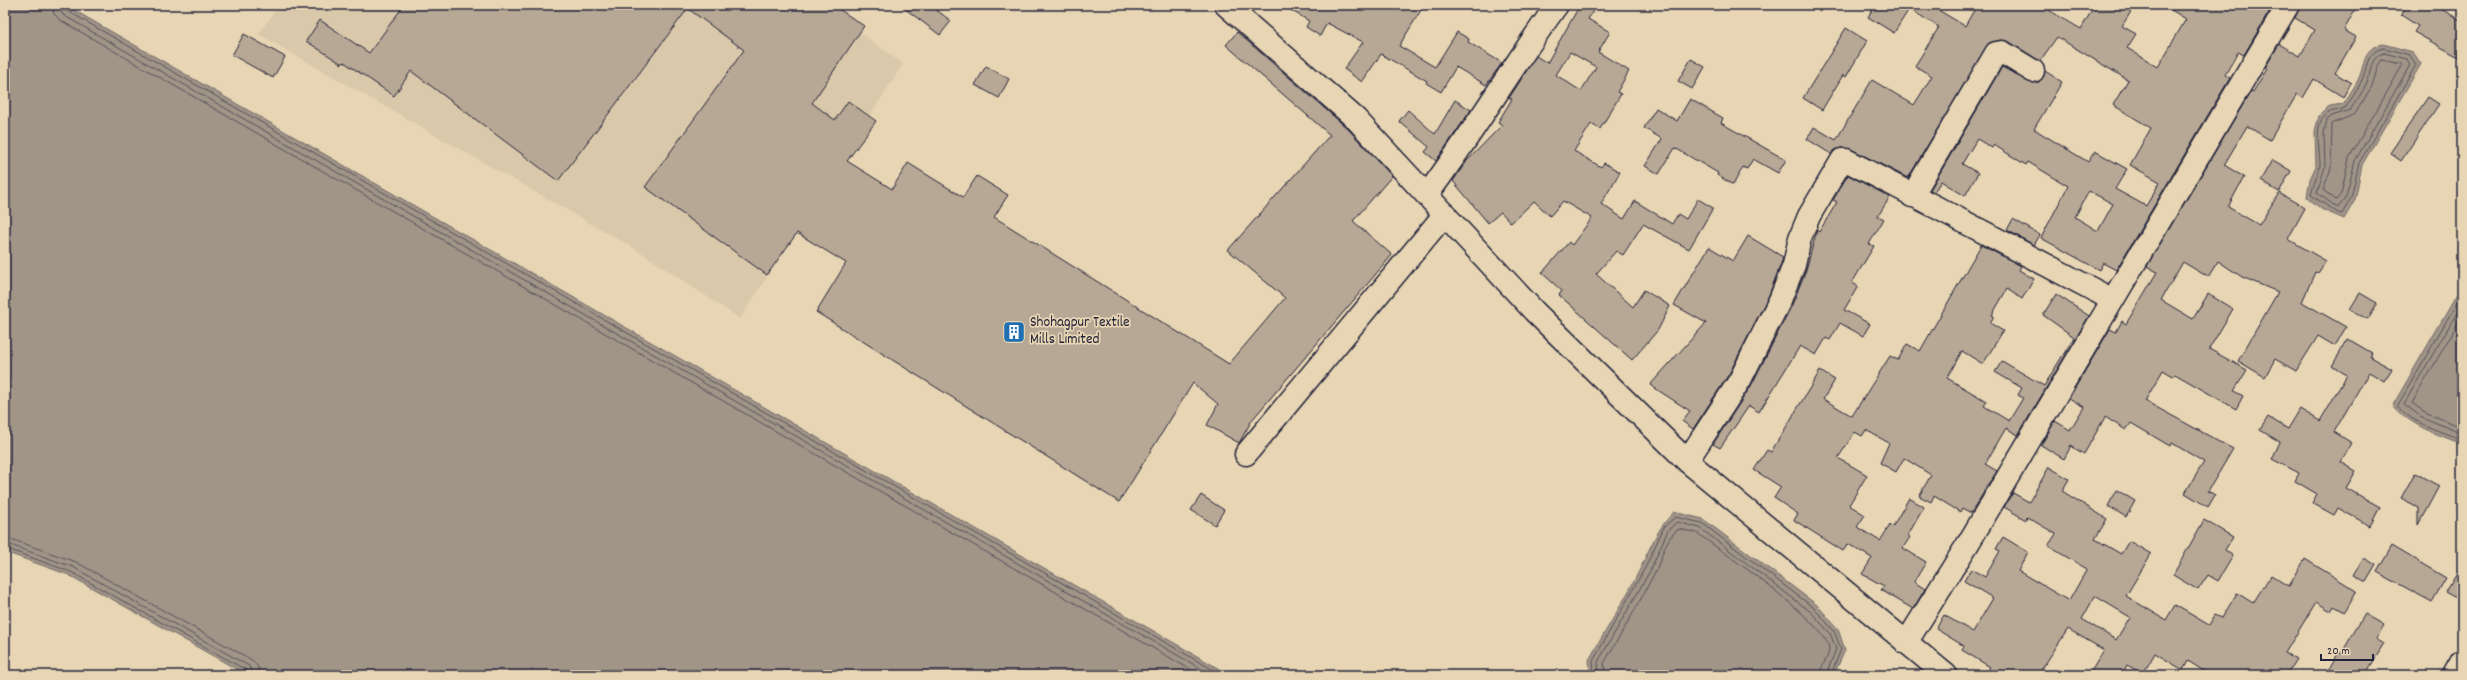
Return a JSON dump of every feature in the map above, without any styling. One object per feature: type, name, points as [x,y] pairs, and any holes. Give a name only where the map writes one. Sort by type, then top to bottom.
[{"type":"street","points":[[1226,5],[1356,119],[1534,311],[1687,461],[1946,675]]},
{"type":"street","points":[[1428,195],[1458,153],[1524,51],[1557,5]]},
{"type":"street","points":[[1906,643],[1969,542],[2288,5]]},
{"type":"street","points":[[1912,196],[1996,53],[2002,52],[2033,71]]},
{"type":"street","points":[[1687,461],[1740,380],[1780,300],[1794,266],[1800,238],[1809,216],[1838,163],[1846,160],[1912,196],[2113,300]]},
{"type":"street","points":[[1246,454],[1445,214]]},
{"type":"street","points":[[2454,675],[2462,661]]},
{"type":"shaded area","points":[[280,5],[822,5],[903,64],[740,319],[639,251],[258,34]]},
{"type":"water","points":[[5,5],[65,5],[1230,675],[247,675],[69,575],[5,552]]},
{"type":"water","points":[[2383,44],[2413,52],[2421,64],[2362,165],[2355,200],[2344,219],[2321,209],[2307,197],[2310,179],[2316,166],[2315,131],[2319,116],[2329,106],[2343,104],[2358,80],[2365,58],[2371,49]]},
{"type":"water","points":[[2462,286],[2462,444],[2424,429],[2407,419],[2393,405]]},
{"type":"water","points":[[1674,512],[1703,519],[1817,605],[1838,629],[1845,650],[1834,675],[1590,675],[1589,660],[1629,591],[1655,538],[1668,518]]},
{"type":"building","points":[[404,5],[678,5],[686,11],[558,181],[411,71],[394,96],[344,62],[342,64],[306,41],[320,20],[369,53]]},
{"type":"building","points":[[683,5],[833,5],[864,26],[812,103],[835,120],[848,101],[876,121],[847,161],[892,189],[908,163],[963,197],[977,176],[1008,195],[994,217],[1229,364],[1285,298],[1228,250],[1330,135],[1226,45],[1237,32],[1347,128],[1392,176],[1353,221],[1392,255],[1252,420],[1239,443],[1207,425],[1218,404],[1193,383],[1119,502],[816,312],[846,263],[797,233],[767,275],[645,187],[744,50]]},
{"type":"building","points":[[900,5],[930,5],[951,21],[940,35]]},
{"type":"building","points":[[1282,5],[1424,5],[1399,46],[1435,67],[1457,32],[1469,39],[1468,42],[1502,63],[1486,85],[1456,67],[1441,92],[1426,83],[1427,81],[1381,54],[1362,82],[1344,69],[1363,42],[1327,23],[1320,36],[1306,27],[1309,21]]},
{"type":"building","points":[[1580,5],[1597,5],[1588,19],[1610,32],[1598,52],[1629,71],[1617,92],[1621,94],[1600,129],[1591,124],[1574,151],[1601,167],[1604,163],[1620,172],[1601,204],[1624,219],[1635,201],[1672,224],[1678,214],[1686,219],[1698,199],[1713,208],[1689,249],[1643,224],[1623,255],[1616,251],[1596,274],[1633,307],[1644,290],[1670,306],[1658,330],[1632,360],[1559,295],[1562,291],[1542,273],[1569,242],[1572,245],[1592,218],[1563,201],[1550,216],[1534,201],[1511,223],[1501,212],[1488,223],[1453,181],[1466,162],[1502,125],[1498,122],[1512,99],[1509,98],[1536,56],[1547,63]],"holes":[[[1570,52],[1596,67],[1581,91],[1556,75]]]},
{"type":"building","points":[[1875,5],[1930,5],[1965,26],[1977,5],[2040,5],[2081,29],[2095,5],[2135,5],[2122,26],[2136,34],[2127,48],[2158,67],[2186,19],[2163,5],[2273,5],[2244,55],[2238,52],[2225,75],[2230,78],[2116,270],[2103,263],[2099,270],[2041,238],[2068,186],[2028,162],[2026,165],[1994,145],[1992,148],[1977,139],[1962,164],[1978,173],[1965,196],[1941,181],[1934,192],[1930,190],[2002,67],[2032,83],[2039,82],[2045,71],[2062,82],[2034,129],[2088,162],[2095,151],[2127,169],[2115,189],[2146,206],[2160,182],[2130,165],[2151,128],[2113,105],[2128,80],[2057,37],[2040,61],[2008,41],[2000,40],[1989,43],[1908,178],[1851,149],[1842,148],[1831,154],[1807,139],[1814,127],[1836,140],[1872,80],[1914,105],[1932,76],[1915,66],[1939,27],[1909,9],[1894,33],[1868,17]],"holes":[[[2089,191],[2113,204],[2098,231],[2075,217]]]},
{"type":"building","points":[[2300,5],[2358,5],[2344,30],[2356,37],[2335,73],[2351,83],[2343,97],[2314,79],[2303,98],[2297,94],[2270,140],[2247,126],[2224,165],[2244,177],[2228,207],[2259,225],[2279,193],[2305,208],[2288,239],[2326,261],[2318,273],[2315,272],[2302,302],[2346,327],[2335,346],[2318,336],[2296,371],[2275,359],[2265,377],[2238,361],[2278,292],[2242,277],[2218,261],[2208,277],[2183,262],[2161,300],[2193,319],[2208,294],[2233,309],[2209,349],[2247,370],[2234,391],[2243,396],[2236,409],[2175,374],[2173,376],[2163,370],[2145,401],[2233,449],[2208,491],[2215,495],[2208,507],[2185,493],[2204,462],[2172,443],[2170,446],[2131,423],[2126,430],[2105,417],[2084,454],[2071,446],[2064,459],[2041,445],[2055,421],[2070,430],[2084,407],[2069,398],[2110,329],[2116,332],[2122,321],[2126,324],[2157,272],[2147,266],[2251,91],[2253,92],[2267,69],[2265,68],[2279,44],[2300,56],[2315,30],[2295,18]]},
{"type":"building","points":[[2407,5],[2434,5],[2462,21],[2462,59],[2414,32],[2418,26],[2401,15]]},
{"type":"building","points":[[1846,28],[1867,41],[1846,77],[1843,75],[1822,110],[1803,98]]},
{"type":"building","points":[[244,34],[285,57],[273,78],[232,55]]},
{"type":"building","points":[[1691,59],[1705,67],[1692,89],[1678,81]]},
{"type":"building","points":[[986,66],[1009,79],[999,98],[975,85]]},
{"type":"building","points":[[2428,97],[2439,104],[2401,161],[2390,153]]},
{"type":"building","points":[[1690,99],[1723,118],[1721,123],[1786,160],[1778,173],[1753,159],[1747,169],[1743,167],[1733,185],[1717,175],[1718,173],[1675,148],[1659,174],[1645,166],[1662,139],[1644,128],[1656,108],[1677,121]]},
{"type":"building","points":[[1455,100],[1471,110],[1436,161],[1425,152],[1429,147],[1399,121],[1408,110],[1435,134]]},
{"type":"building","points":[[2273,160],[2291,171],[2279,192],[2261,181]]},
{"type":"building","points":[[1848,175],[1890,197],[1878,216],[1884,219],[1869,244],[1874,246],[1852,283],[1858,286],[1844,310],[1870,324],[1863,336],[1840,323],[1830,340],[1826,338],[1816,355],[1800,346],[1759,412],[1749,406],[1720,448],[1713,444],[1751,386],[1792,305],[1806,270],[1817,230],[1819,232],[1837,202],[1833,200]]},
{"type":"building","points":[[2013,219],[2040,235],[2034,245],[2007,230]]},
{"type":"building","points":[[1748,236],[1783,257],[1782,261],[1769,295],[1729,374],[1693,429],[1682,421],[1690,411],[1650,385],[1706,323],[1674,305],[1709,247],[1733,261]]},
{"type":"building","points":[[1981,245],[2021,266],[2019,270],[2034,279],[2022,299],[2007,289],[1992,315],[1994,316],[1990,323],[2003,331],[1983,364],[1962,351],[1947,378],[1986,401],[1984,406],[2009,421],[2023,398],[2018,395],[2022,388],[1995,372],[2002,361],[2044,386],[2074,337],[2043,315],[2056,294],[2089,316],[2018,435],[2006,428],[1985,464],[1997,471],[1971,513],[1962,508],[1960,512],[1934,496],[1931,502],[1919,496],[1931,475],[1904,458],[1896,472],[1880,463],[1889,443],[1866,430],[1862,436],[1855,432],[1838,458],[1867,475],[1849,505],[1865,515],[1857,527],[1880,541],[1890,525],[1893,526],[1909,498],[1924,507],[1908,535],[1910,537],[1903,548],[1926,562],[1914,582],[1925,589],[1913,609],[1881,590],[1884,586],[1862,574],[1872,558],[1848,544],[1843,551],[1794,520],[1798,514],[1774,498],[1781,487],[1754,470],[1767,450],[1771,452],[1820,371],[1835,380],[1823,399],[1852,416],[1890,356],[1898,360],[1907,344],[1920,351]]},
{"type":"building","points":[[2360,293],[2377,303],[2368,319],[2350,309]]},
{"type":"building","points":[[2348,339],[2372,353],[2370,357],[2392,369],[2384,381],[2369,372],[2334,432],[2352,443],[2341,462],[2356,471],[2346,488],[2380,507],[2370,526],[2338,508],[2334,515],[2312,503],[2317,494],[2295,481],[2299,473],[2272,459],[2280,442],[2260,430],[2268,417],[2288,429],[2300,409],[2320,421],[2347,375],[2332,366]]},
{"type":"building","points":[[2049,467],[2069,479],[2062,491],[2107,519],[2095,539],[2121,554],[2129,541],[2151,554],[2126,596],[2166,620],[2175,605],[2209,625],[2215,615],[2222,618],[2237,593],[2253,603],[2271,575],[2289,586],[2305,559],[2357,591],[2345,612],[2334,606],[2331,611],[2316,602],[2285,653],[2296,659],[2286,675],[2210,675],[2188,661],[2183,670],[2155,653],[2143,674],[2127,665],[2122,675],[2089,675],[2104,650],[2068,629],[2038,675],[1985,675],[1990,667],[1962,650],[1964,646],[1936,629],[1944,615],[1973,632],[1993,598],[1964,581],[1971,569],[1985,577],[2000,551],[1996,549],[2003,537],[2028,552],[2018,571],[2069,601],[2087,569],[2048,546],[2056,534],[2027,517],[2026,520],[2004,507],[2013,493],[2029,502]],"holes":[[[2095,596],[2130,617],[2116,640],[2082,619]]]},
{"type":"building","points":[[2415,473],[2439,486],[2418,525],[2418,507],[2401,498]]},
{"type":"building","points":[[2117,490],[2135,501],[2126,517],[2108,506]]},
{"type":"building","points":[[1201,495],[1224,510],[1215,525],[1191,510]]},
{"type":"building","points":[[2204,520],[2233,537],[2225,550],[2233,556],[2218,581],[2208,575],[2198,590],[2173,575]]},
{"type":"building","points":[[2392,546],[2446,578],[2432,602],[2377,572]]},
{"type":"building","points":[[2364,558],[2376,565],[2366,582],[2354,575]]},
{"type":"building","points":[[2462,565],[2462,601],[2446,592]]},
{"type":"building","points":[[2365,614],[2384,625],[2376,639],[2384,644],[2365,675],[2325,675],[2339,652],[2341,654]]},
{"type":"place","name":"Shohagpur Textile Mills Limited","points":[[1014,332]]}]
